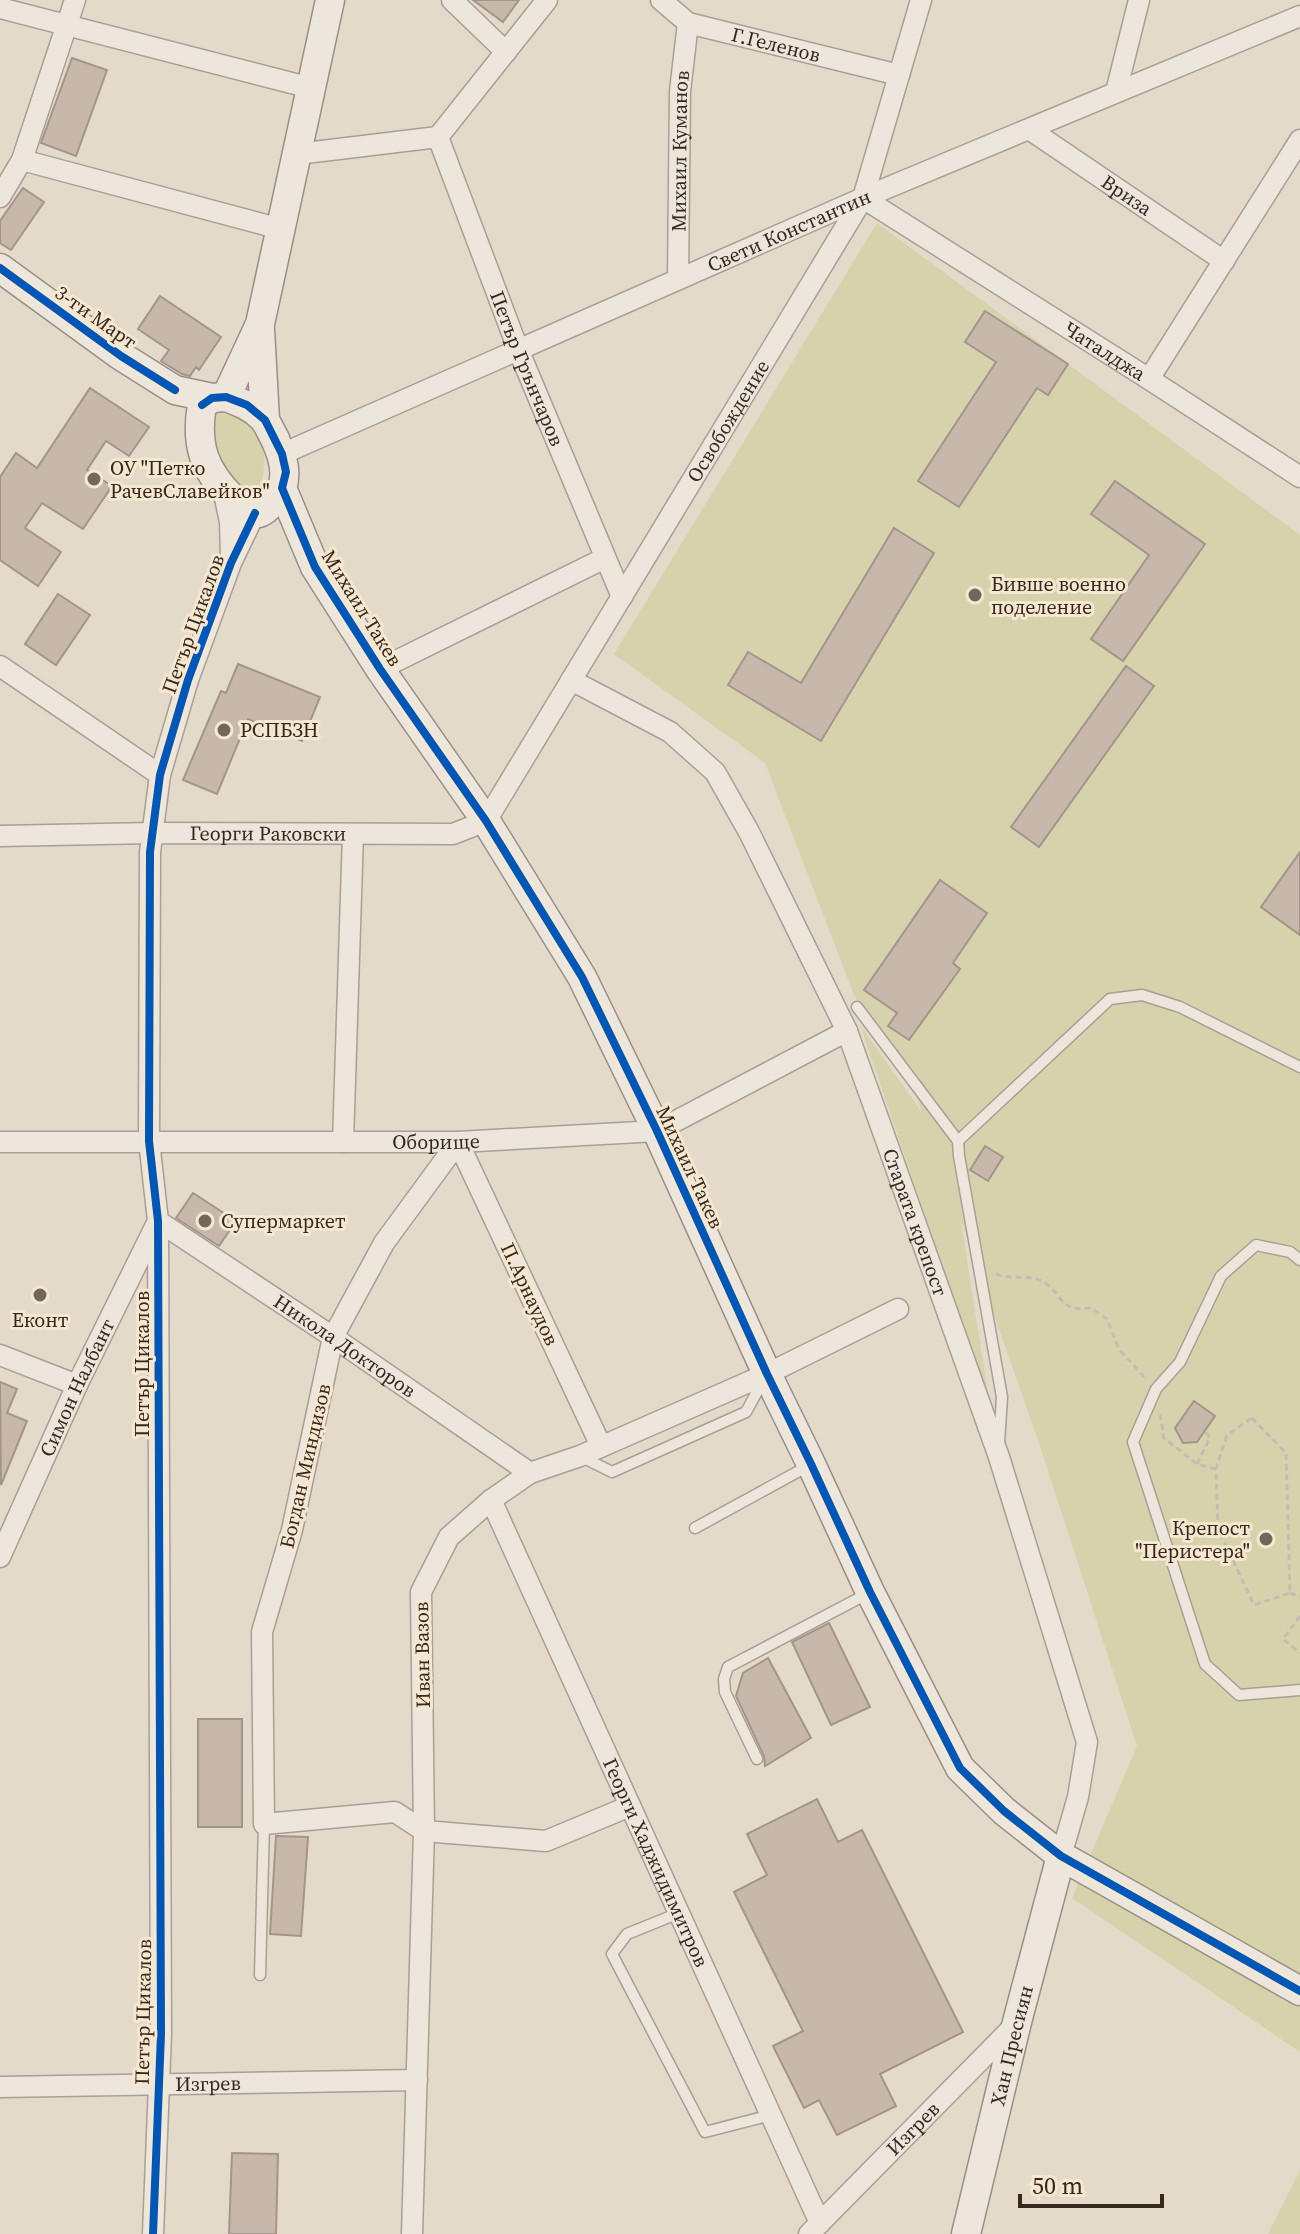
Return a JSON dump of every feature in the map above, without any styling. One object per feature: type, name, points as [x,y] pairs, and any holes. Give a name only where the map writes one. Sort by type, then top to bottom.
[{"type":"main road","points":[[260,324],[219,397],[202,405],[198,426],[209,470],[239,505],[258,513],[277,499],[286,472],[282,454],[265,420],[260,324],[330,0]]},
{"type":"main road","name":"3-ти Март","points":[[0,268],[121,356],[175,390]]},
{"type":"main road","points":[[175,390],[247,405],[265,420]]},
{"type":"main road","points":[[175,390],[198,426]]},
{"type":"main road","name":"Михаил Такев","points":[[282,488],[315,567],[380,669],[486,821],[582,977],[657,1131],[870,1592],[960,1768],[1004,1811],[1061,1856],[1300,1991]]},
{"type":"main road","name":"Михаил Такев","points":[[258,513],[315,567]]},
{"type":"main road","name":"Хан Пресиян","points":[[966,2234],[1061,1856]]},
{"type":"street","points":[[0,197],[22,160],[75,0]]},
{"type":"street","points":[[452,0],[506,52]]},
{"type":"street","points":[[297,154],[438,137],[547,0]]},
{"type":"street","name":"Г.Геленов","points":[[661,0],[688,23],[899,75]]},
{"type":"street","name":"Освобождение","points":[[486,821],[863,198],[921,0]]},
{"type":"street","points":[[1116,92],[1139,0]]},
{"type":"street","points":[[0,8],[311,88]]},
{"type":"street","name":"Свети Константин","points":[[282,454],[863,198],[1300,16]]},
{"type":"street","name":"Михаил Куманов","points":[[678,279],[680,91],[688,23]]},
{"type":"street","name":"Вриза","points":[[1029,129],[1224,261]]},
{"type":"street","name":"Петър Грънчаров","points":[[438,137],[518,349],[622,597]]},
{"type":"street","name":"Чаталджа","points":[[863,198],[1149,379],[1300,140]]},
{"type":"street","points":[[22,160],[281,229]]},
{"type":"street","points":[[1281,173],[1300,184]]},
{"type":"street","points":[[1149,379],[1300,477]]},
{"type":"street","name":"Петър Цикалов","points":[[223,489],[230,522],[231,563]]},
{"type":"street","name":"Петър Цикалов","points":[[153,2234],[161,2018],[158,1221],[149,1141],[150,867],[160,775],[188,680],[231,563],[258,513]]},
{"type":"street","points":[[380,669],[605,558]]},
{"type":"street","points":[[0,666],[160,775]]},
{"type":"street","name":"Старата крепост","points":[[571,680],[670,732],[715,772],[749,832],[847,1031],[999,1457],[1087,1742],[1078,1797],[1061,1856]]},
{"type":"street","name":"Георги Раковски","points":[[0,836],[453,834],[486,821]]},
{"type":"street","points":[[343,1142],[353,834]]},
{"type":"street","name":"Оборище","points":[[0,1142],[458,1142],[657,1131],[847,1031]]},
{"type":"street","name":"Богдан Миндизов","points":[[264,1824],[262,1632],[292,1530],[333,1337],[384,1243],[458,1142]]},
{"type":"street","name":"П.Арнаудов","points":[[458,1142],[601,1446]]},
{"type":"street","name":"Никола Докторов","points":[[158,1221],[530,1473]]},
{"type":"street","name":"Симон Налбант","points":[[0,1557],[77,1385],[158,1221]]},
{"type":"street","name":"Иван Вазов","points":[[412,2234],[424,1831],[421,1592],[449,1537],[491,1500],[530,1473],[580,1456],[767,1374],[898,1309]]},
{"type":"street","points":[[0,1355],[77,1385]]},
{"type":"street","name":"Георги Хаджидимитров","points":[[491,1500],[771,2115],[814,2228]]},
{"type":"street","points":[[264,1824],[395,1812],[424,1831],[546,1841],[630,1806]]},
{"type":"street","name":"Изгрев","points":[[814,2228],[1017,2022]]},
{"type":"street","name":"Изгрев","points":[[0,2087],[417,2080]]},
{"type":"lane","points":[[958,1141],[1110,999],[1142,995],[1180,1007],[1300,1067]]},
{"type":"lane","points":[[857,1007],[958,1141],[1002,1397],[999,1457]]},
{"type":"lane","points":[[1300,1260],[1290,1252],[1256,1245],[1221,1276],[1180,1362],[1156,1389],[1133,1442],[1205,1664],[1239,1695],[1300,1690]]},
{"type":"lane","points":[[580,1456],[612,1472],[746,1412],[767,1374]]},
{"type":"lane","points":[[695,1528],[811,1464]]},
{"type":"lane","points":[[757,1759],[725,1692],[724,1679],[728,1667],[870,1592]]},
{"type":"lane","points":[[260,1975],[264,1824]]},
{"type":"lane","points":[[679,1913],[627,1934],[612,1954],[705,2132],[771,2115]]},
{"type":"path","points":[[989,1268],[996,1275],[1010,1279],[1029,1277],[1046,1284],[1061,1301],[1076,1310],[1091,1308],[1107,1319],[1119,1349],[1156,1389],[1164,1438],[1197,1464],[1216,1469]]},
{"type":"path","points":[[1290,1593],[1286,1453],[1252,1418],[1227,1435],[1216,1469],[1218,1528],[1254,1605],[1290,1593],[1300,1597]]},
{"type":"path","points":[[1197,1464],[1210,1438],[1205,1431]]},
{"type":"path","points":[[1300,1616],[1283,1639],[1300,1653]]},
{"type":"shaded area","points":[[877,223],[1300,535],[1300,2052],[1072,1898],[1137,1746],[1038,1440],[961,1221],[990,1406],[860,1025],[922,1112],[912,1084],[854,995],[765,763],[614,654]]},
{"type":"shaded area","points":[[230,401],[255,430],[263,447],[261,486],[249,494],[238,489],[213,459],[213,407]]},
{"type":"shaded area","points":[[1300,2170],[1300,2234],[1268,2234]]},
{"type":"building","points":[[473,0],[519,0],[503,22]]},
{"type":"building","points":[[72,58],[107,70],[76,156],[41,143]]},
{"type":"building","points":[[23,188],[44,202],[11,250],[0,243],[0,221]]},
{"type":"building","points":[[160,296],[221,337],[199,370],[196,367],[190,376],[161,361],[169,350],[138,329]]},
{"type":"building","points":[[985,311],[1068,364],[1048,395],[1037,388],[959,507],[918,481],[996,362],[965,342]]},
{"type":"building","points":[[90,388],[149,427],[129,456],[106,441],[87,470],[112,486],[83,529],[42,503],[25,528],[61,552],[38,586],[0,560],[0,477],[16,453],[37,468]]},
{"type":"building","points":[[1115,481],[1205,544],[1123,661],[1091,639],[1149,555],[1091,514]]},
{"type":"building","points":[[894,528],[934,553],[821,741],[728,685],[748,652],[801,683]]},
{"type":"building","points":[[58,594],[90,615],[56,665],[25,644]]},
{"type":"building","name":"РСПБЗН","points":[[238,664],[320,697],[302,741],[248,719],[217,794],[183,780],[221,691],[226,693]]},
{"type":"building","points":[[1126,666],[1154,686],[1039,847],[1011,827]]},
{"type":"building","points":[[1300,852],[1300,935],[1261,907]]},
{"type":"building","points":[[940,880],[987,913],[953,963],[960,969],[909,1040],[888,1026],[897,1013],[864,990]]},
{"type":"building","points":[[985,1146],[1003,1157],[988,1181],[970,1170]]},
{"type":"building","name":"Супермаркет","points":[[193,1193],[236,1221],[219,1246],[176,1218]]},
{"type":"building","points":[[0,1382],[17,1389],[7,1413],[27,1421],[1,1485]]},
{"type":"building","points":[[1194,1401],[1215,1416],[1197,1442],[1183,1443],[1175,1428]]},
{"type":"building","points":[[829,1623],[870,1707],[831,1725],[792,1642]]},
{"type":"building","points":[[768,1658],[811,1738],[765,1766],[764,1756],[736,1696],[743,1673]]},
{"type":"building","points":[[198,1719],[242,1719],[242,1827],[198,1827]]},
{"type":"building","points":[[817,1799],[838,1842],[862,1830],[963,2032],[880,2074],[896,2106],[837,2135],[819,2100],[804,2108],[773,2046],[803,2031],[734,1892],[767,1875],[747,1834]]},
{"type":"building","points":[[276,1836],[308,1837],[301,1936],[270,1934]]},
{"type":"building","points":[[232,2153],[278,2154],[276,2234],[229,2234]]},
{"type":"cycle path","points":[[0,268],[121,356],[175,390]]},
{"type":"cycle path","points":[[202,405],[212,398],[226,397],[247,405],[265,420],[282,454],[286,472],[282,488],[315,567],[380,669],[486,821],[582,977],[657,1131],[870,1592],[960,1768],[1004,1811],[1061,1856],[1300,1991]]},
{"type":"cycle path","points":[[153,2234],[161,2034],[158,1221],[149,1141],[150,852],[160,775],[188,680],[231,563],[255,513]]},
{"type":"place","name":"ОУ \"Петко РачевСлавейков\"","points":[[94,479]]},
{"type":"place","name":"Бивше военно поделение","points":[[975,595]]},
{"type":"place","name":"РСПБЗН","points":[[224,730]]},
{"type":"place","name":"Супермаркет","points":[[205,1221]]},
{"type":"place","name":"Еконт","points":[[40,1295]]},
{"type":"place","name":"Крепост \"Перистера\"","points":[[1266,1539]]}]
